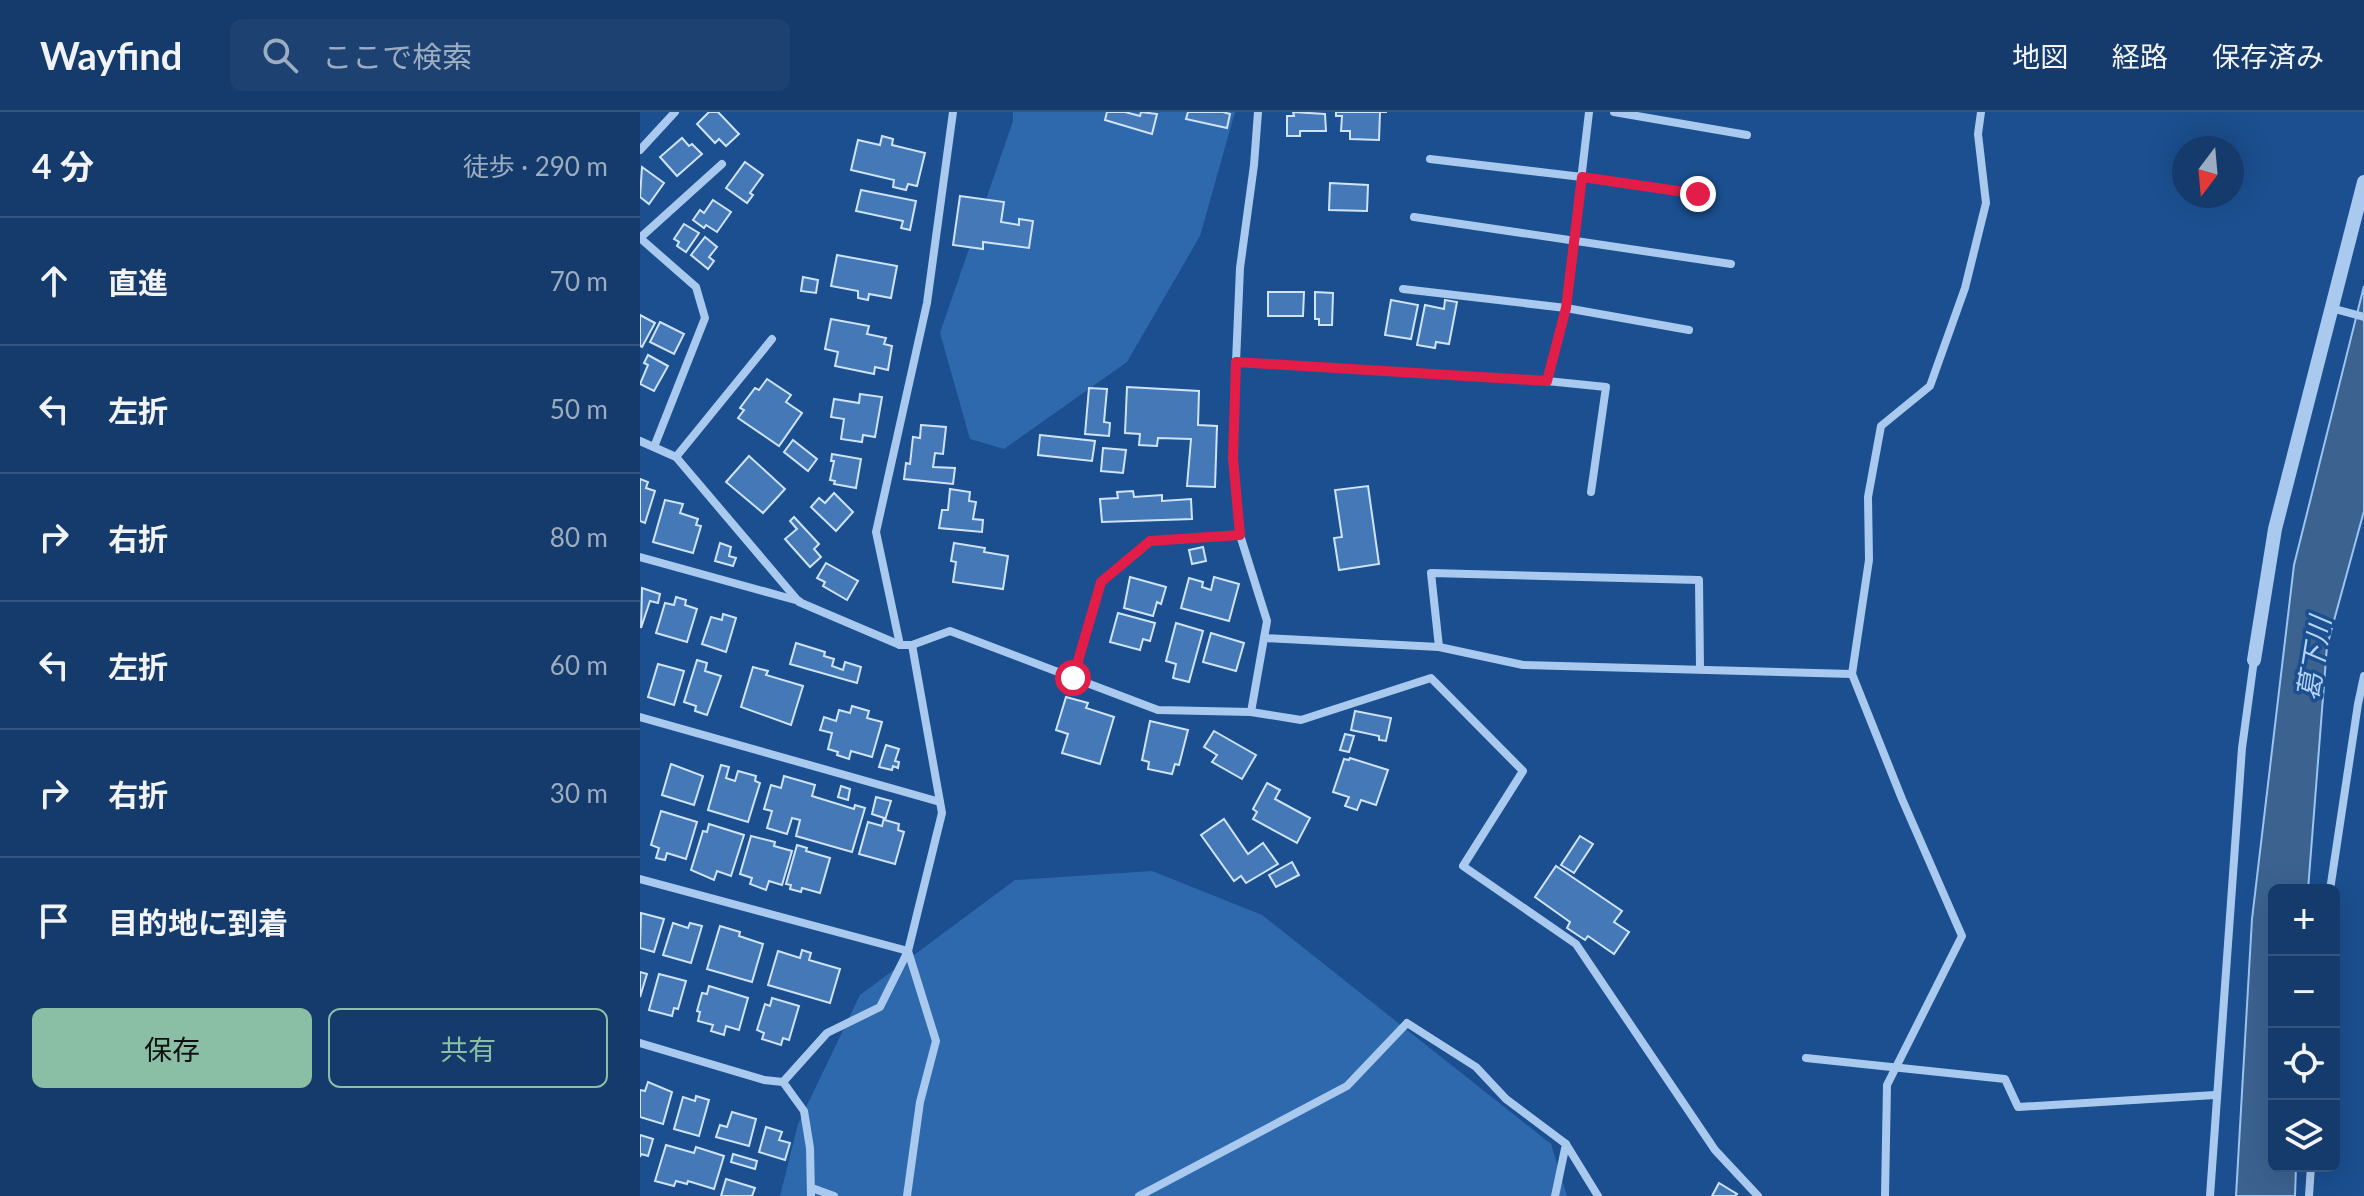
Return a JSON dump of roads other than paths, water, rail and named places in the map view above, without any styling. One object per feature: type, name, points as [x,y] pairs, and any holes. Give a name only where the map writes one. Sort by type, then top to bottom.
[{"type":"street","points":[[640,150],[675,112]]},
{"type":"street","points":[[900,645],[876,532],[927,303],[953,112]]},
{"type":"street","points":[[1251,712],[1267,621],[1240,535],[1233,458],[1240,268],[1258,112]]},
{"type":"street","points":[[1547,381],[1566,308],[1589,112]]},
{"type":"street","points":[[1614,112],[1747,135]]},
{"type":"street","points":[[1885,1196],[1887,1085],[1962,936],[1852,674],[1869,560],[1868,497],[1881,426],[1930,386],[1965,288],[1986,203],[1978,134],[1981,112]]},
{"type":"street","points":[[1430,159],[1698,194]]},
{"type":"street","points":[[654,447],[705,318],[696,287],[640,238],[722,164]]},
{"type":"street","points":[[2210,1196],[2242,748],[2254,660],[2275,529],[2339,310],[2364,182]]},
{"type":"street","points":[[1414,217],[1731,264]]},
{"type":"street","points":[[1403,289],[1566,308],[1689,330]]},
{"type":"street","points":[[2339,310],[2364,317]]},
{"type":"street","points":[[676,457],[772,339]]},
{"type":"street","points":[[1236,362],[1606,387],[1591,492]]},
{"type":"street","points":[[640,441],[676,457],[799,602]]},
{"type":"street","points":[[1073,678],[1101,582],[1150,541],[1240,535]]},
{"type":"street","points":[[640,557],[799,602],[900,645],[912,645],[950,631],[1158,710],[1251,712],[1301,720],[1431,678],[1523,771],[1463,866],[1576,944],[1715,1150],[1758,1196]]},
{"type":"street","points":[[1439,647],[1431,573],[1699,580],[1700,669]]},
{"type":"street","points":[[1264,638],[1439,647],[1523,665],[1852,674]]},
{"type":"street","points":[[783,1082],[827,1033],[880,1007],[908,951],[942,813],[912,645]]},
{"type":"street","points":[[2331,884],[2364,676]]},
{"type":"street","points":[[640,717],[940,802]]},
{"type":"street","points":[[640,879],[908,951]]},
{"type":"street","points":[[907,1196],[920,1102],[936,1041],[908,951]]},
{"type":"street","points":[[1139,1196],[1347,1086],[1407,1023],[1476,1067],[1506,1099],[1566,1144],[1598,1196]]},
{"type":"street","points":[[640,1043],[764,1080],[783,1082],[804,1111],[812,1192],[834,1196]]},
{"type":"street","points":[[1806,1058],[2005,1079],[2018,1107],[2215,1095]]},
{"type":"street","points":[[1555,1196],[1566,1144]]},
{"type":"street","points":[[2309,1196],[2311,1172]]},
{"type":"water","name":"葛下川","points":[[2364,286],[2364,511],[2327,646],[2308,884],[2268,884],[2268,1172],[2296,1172],[2295,1196],[2236,1196],[2252,919],[2294,565]]}]
